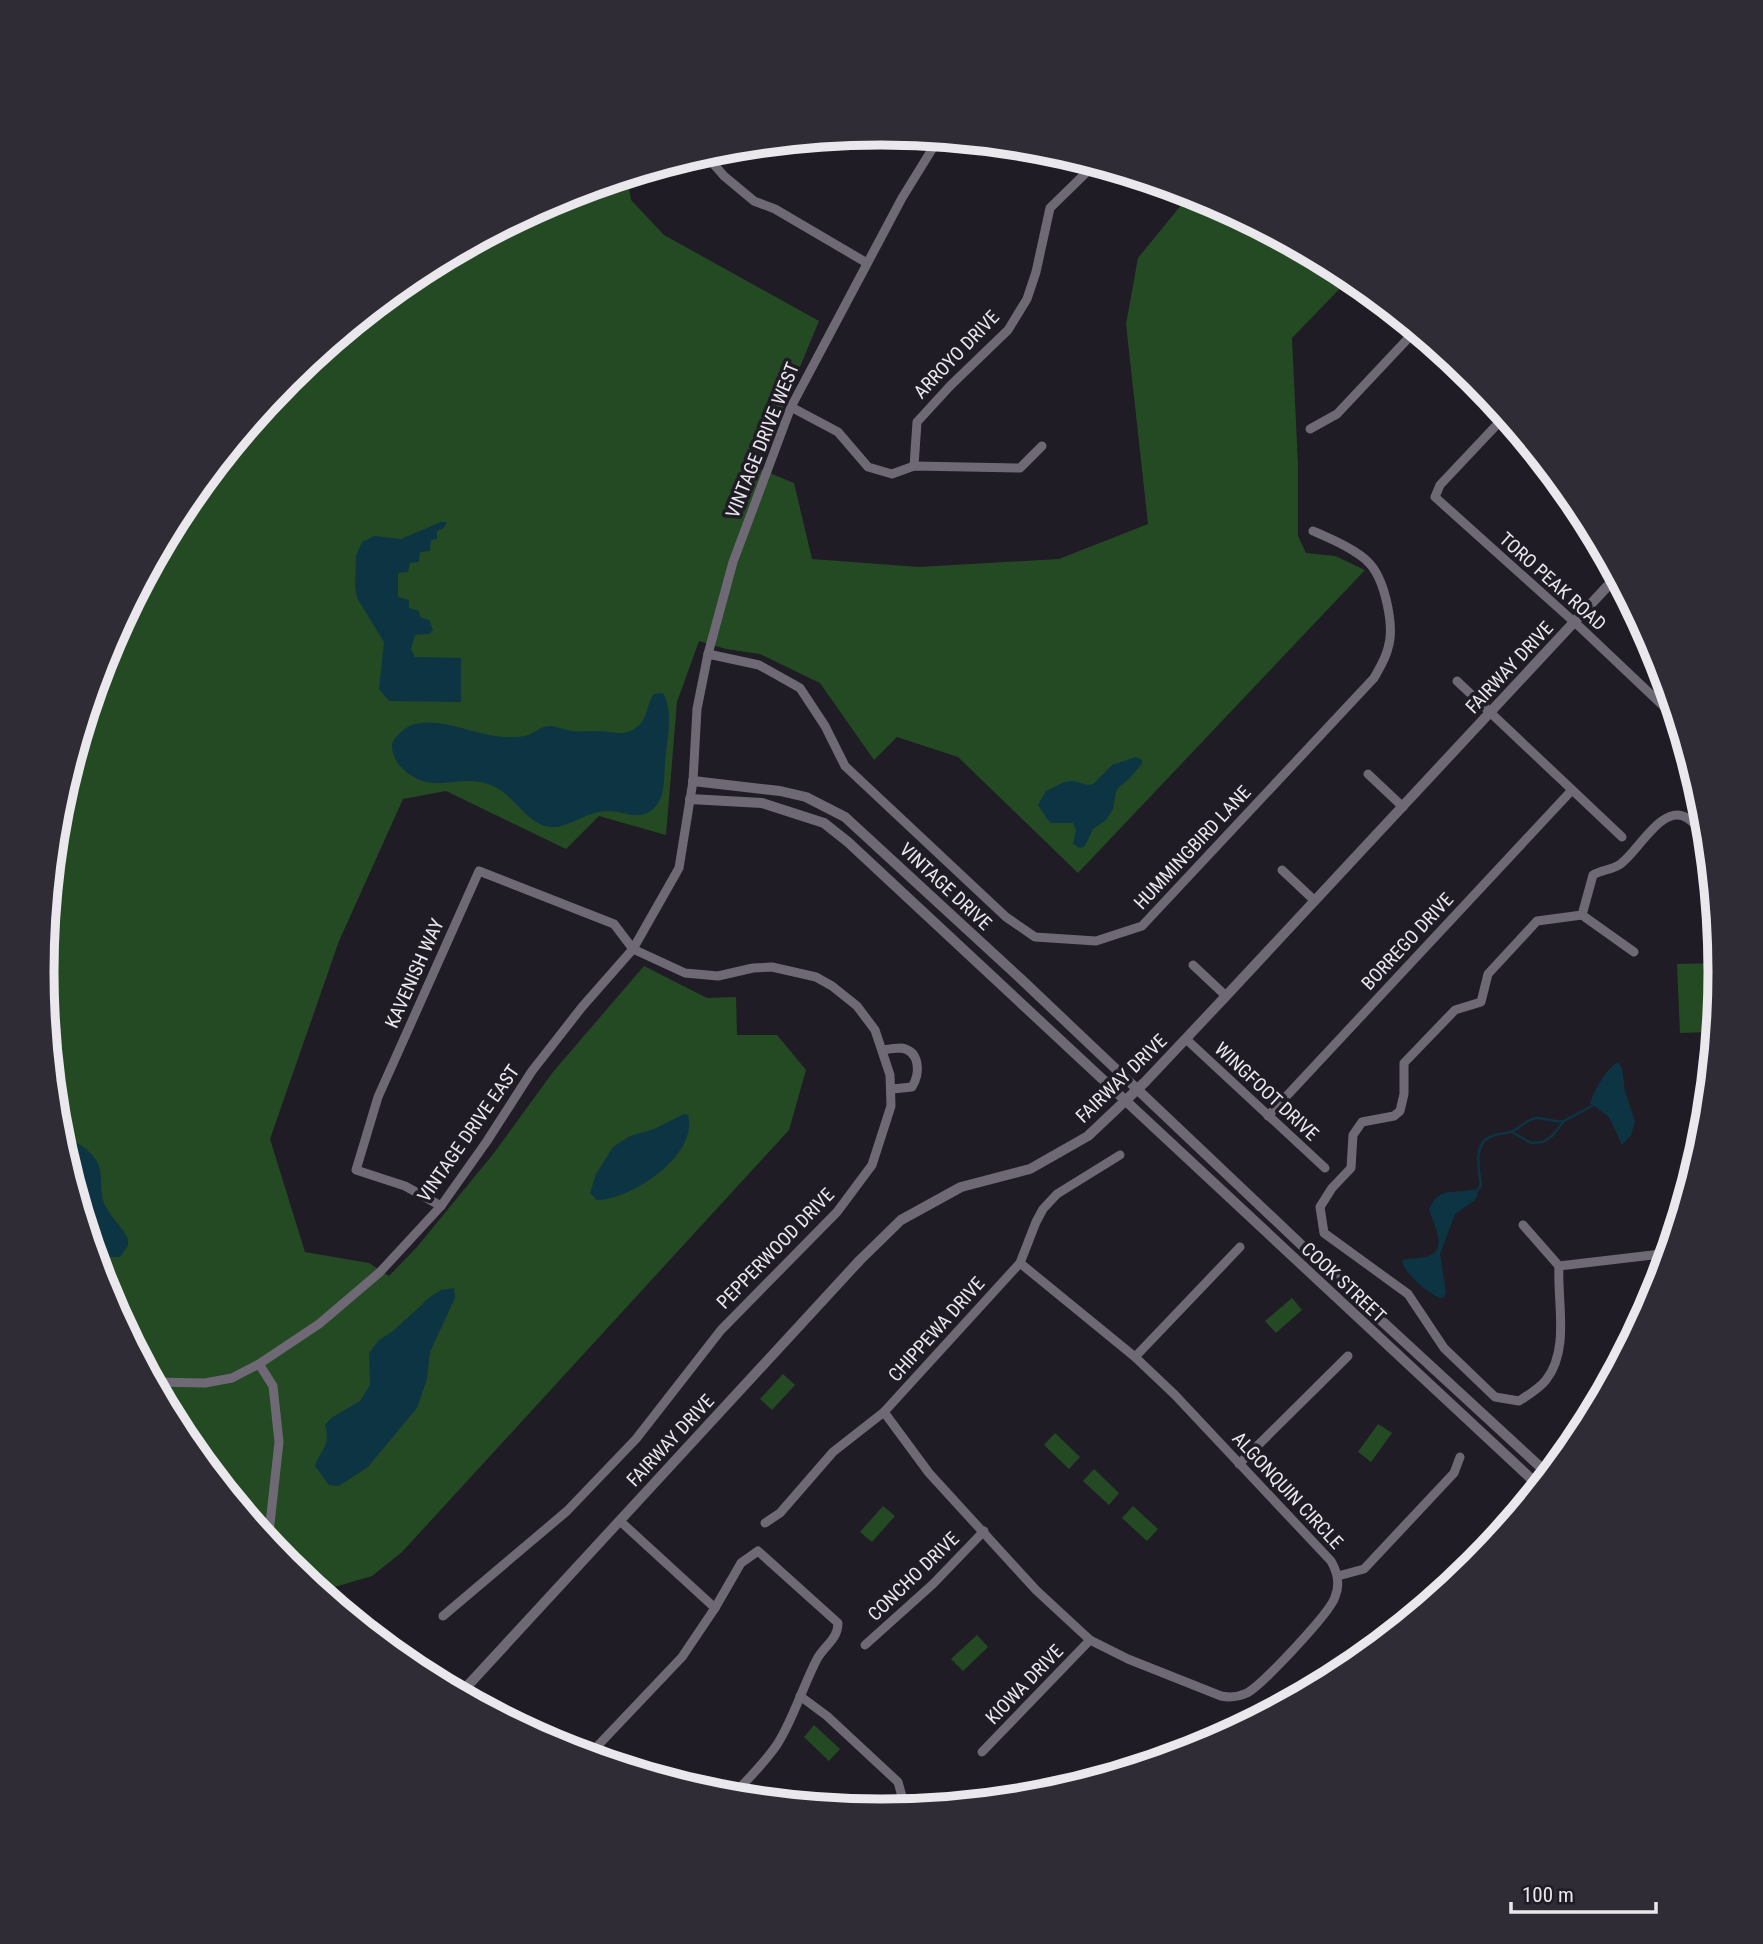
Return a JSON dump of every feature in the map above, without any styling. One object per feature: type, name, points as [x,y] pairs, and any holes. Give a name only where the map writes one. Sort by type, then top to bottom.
[{"type":"street","name":"VINTAGE DRIVE WEST","points":[[693,781],[697,709],[708,654],[733,562],[791,407],[902,198],[934,147]]},
{"type":"street","points":[[712,163],[754,201],[775,209],[867,263]]},
{"type":"street","name":"ARROYO DRIVE","points":[[914,466],[917,422],[1008,330],[1027,299],[1036,272],[1050,208],[1088,171]]},
{"type":"street","points":[[1310,429],[1337,414],[1410,336]]},
{"type":"street","points":[[791,407],[838,432],[868,467],[892,474],[914,466],[1020,468],[1042,446]]},
{"type":"street","name":"TORO PEAK ROAD","points":[[1499,423],[1440,485],[1435,497],[1666,708]]},
{"type":"street","name":"HUMMINGBIRD LANE","points":[[708,654],[759,665],[800,688],[825,726],[845,766],[1006,917],[1035,937],[1096,941],[1142,926],[1374,678],[1389,648],[1390,619],[1383,588],[1370,564],[1340,544],[1313,531]]},
{"type":"street","name":"FAIRWAY DRIVE","points":[[466,1687],[860,1260],[901,1220],[961,1187],[1030,1169],[1088,1136],[1138,1089],[1611,583]]},
{"type":"street","points":[[1457,681],[1622,837]]},
{"type":"street","points":[[1368,774],[1403,807]]},
{"type":"street","name":"VINTAGE DRIVE EAST","points":[[163,1382],[205,1383],[232,1378],[259,1364],[319,1324],[380,1272],[441,1206],[532,1071],[582,1007],[633,949],[679,868],[693,781]]},
{"type":"street","name":"VINTAGE DRIVE","points":[[693,781],[806,797],[845,817],[1138,1089]]},
{"type":"street","name":"BORREGO DRIVE","points":[[1268,1116],[1572,790]]},
{"type":"street","name":"VINTAGE DRIVE","points":[[690,799],[762,803],[824,823],[848,842],[1125,1101]]},
{"type":"street","points":[[1582,915],[1593,875],[1619,865],[1662,819],[1686,817],[1695,826]]},
{"type":"street","points":[[1282,870],[1314,901]]},
{"type":"street","name":"KAVENISH WAY","points":[[441,1206],[405,1186],[356,1170],[378,1097],[479,871],[614,924],[633,949]]},
{"type":"street","points":[[1523,1225],[1559,1266],[1560,1346],[1557,1364],[1544,1383],[1519,1401],[1495,1397],[1444,1348],[1408,1294],[1324,1233],[1320,1207],[1332,1188],[1351,1168],[1353,1135],[1362,1122],[1394,1116],[1400,1111],[1404,1094],[1404,1063],[1455,1010],[1481,1002],[1488,974],[1537,921],[1582,915],[1634,952]]},
{"type":"street","name":"PEPPERWOOD DRIVE","points":[[443,1616],[567,1511],[636,1440],[721,1330],[837,1212],[872,1165],[887,1123],[892,1089],[883,1050],[876,1030],[846,995],[816,977],[772,967],[752,968],[718,976],[685,974],[633,949]]},
{"type":"street","points":[[1193,965],[1226,996]]},
{"type":"street","name":"WINGFOOT DRIVE","points":[[1186,1039],[1325,1168]]},
{"type":"street","points":[[883,1050],[905,1049],[914,1056],[917,1063],[918,1076],[912,1087],[892,1089]]},
{"type":"street","name":"COOK STREET","points":[[1138,1089],[1543,1469]]},
{"type":"street","name":"COOK STREET","points":[[1125,1101],[1533,1482]]},
{"type":"street","name":"CHIPPEWA DRIVE","points":[[765,1523],[780,1513],[833,1452],[884,1412],[1020,1263],[1036,1222],[1049,1202],[1057,1194],[1120,1155]]},
{"type":"street","points":[[1136,1357],[1240,1247]]},
{"type":"street","points":[[1559,1266],[1659,1254]]},
{"type":"street","name":"ALGONQUIN CIRCLE","points":[[884,1412],[929,1473],[1035,1590],[1090,1640],[1128,1659],[1221,1696],[1237,1696],[1255,1688],[1328,1611],[1337,1595],[1338,1576],[1331,1561],[1136,1357],[1020,1263]]},
{"type":"street","points":[[1240,1464],[1348,1356]]},
{"type":"street","points":[[259,1364],[273,1386],[279,1442],[270,1527]]},
{"type":"street","points":[[1338,1576],[1364,1569],[1454,1473],[1460,1457]]},
{"type":"street","points":[[620,1521],[715,1608]]},
{"type":"street","name":"CONCHO DRIVE","points":[[865,1645],[933,1584],[984,1531]]},
{"type":"street","points":[[596,1748],[682,1657],[741,1563],[758,1551],[838,1623],[837,1636],[821,1652],[779,1742],[740,1786]]},
{"type":"street","name":"KIOWA DRIVE","points":[[982,1752],[1090,1640]]},
{"type":"street","points":[[800,1696],[827,1716],[898,1782],[903,1798]]},
{"type":"green space","points":[[629,185],[631,200],[664,235],[819,321],[758,468],[794,483],[812,559],[919,567],[1059,559],[1148,524],[1126,324],[1138,258],[1183,203],[1247,230],[1343,285],[1292,338],[1298,465],[1298,536],[1306,553],[1335,556],[1365,570],[1078,873],[958,757],[897,737],[874,760],[820,683],[760,654],[726,649],[699,641],[677,702],[666,835],[599,816],[566,849],[446,791],[403,799],[339,941],[270,1139],[305,1252],[369,1263],[389,1276],[417,1247],[494,1153],[553,1072],[644,966],[707,998],[736,997],[737,1035],[777,1035],[806,1070],[789,1130],[402,1552],[372,1576],[330,1588],[297,1557],[225,1476],[165,1386],[117,1289],[98,1238],[82,1186],[61,1080],[54,972],[56,918],[61,864],[82,758],[117,655],[140,606],[165,558],[225,468],[297,387],[336,350],[422,284],[516,230],[565,208]]},
{"type":"green space","points":[[1709,963],[1706,1032],[1680,1033],[1677,964]]},
{"type":"green space","points":[[1292,1298],[1302,1310],[1276,1333],[1265,1321]]},
{"type":"green space","points":[[783,1374],[795,1385],[772,1410],[760,1399]]},
{"type":"green space","points":[[1378,1424],[1392,1433],[1371,1462],[1358,1452]]},
{"type":"green space","points":[[1055,1433],[1080,1457],[1069,1469],[1044,1445]]},
{"type":"green space","points":[[1094,1469],[1119,1493],[1109,1505],[1083,1481]]},
{"type":"green space","points":[[883,1506],[895,1516],[872,1542],[860,1532]]},
{"type":"green space","points":[[1133,1506],[1158,1529],[1147,1541],[1122,1518]]},
{"type":"green space","points":[[977,1635],[988,1647],[963,1671],[951,1659]]},
{"type":"green space","points":[[814,1725],[840,1749],[829,1761],[804,1737]]},
{"type":"water","points":[[447,522],[444,528],[437,531],[437,539],[431,540],[430,551],[420,552],[419,562],[410,563],[408,572],[398,573],[398,597],[409,600],[409,608],[419,611],[420,617],[429,620],[433,630],[429,634],[415,635],[411,649],[415,657],[461,658],[461,702],[389,701],[379,689],[384,642],[357,598],[356,556],[362,542],[374,536],[401,539]]},
{"type":"water","points":[[663,693],[669,726],[663,787],[657,805],[641,815],[607,811],[590,814],[558,827],[542,825],[493,786],[469,781],[425,782],[403,769],[393,752],[393,740],[400,733],[423,723],[437,723],[507,737],[526,736],[551,726],[572,731],[625,733],[639,725],[645,717],[654,694]]},
{"type":"water","points":[[1136,757],[1142,760],[1142,764],[1119,787],[1113,809],[1106,820],[1093,829],[1085,846],[1080,848],[1073,844],[1076,830],[1073,823],[1050,823],[1038,805],[1046,791],[1064,782],[1093,784],[1112,765]]},
{"type":"water","points":[[1618,1062],[1622,1068],[1625,1091],[1635,1122],[1631,1135],[1622,1145],[1609,1117],[1590,1103],[1601,1080]]},
{"type":"water","points":[[684,1114],[688,1115],[689,1130],[683,1145],[659,1172],[644,1184],[611,1198],[597,1200],[590,1193],[596,1174],[613,1147],[630,1136],[654,1129]]},
{"type":"water","points":[[71,1139],[96,1160],[101,1175],[104,1203],[128,1239],[128,1246],[120,1257],[105,1257],[82,1186]]},
{"type":"water","points":[[1475,1189],[1478,1194],[1475,1200],[1455,1214],[1440,1254],[1446,1292],[1444,1297],[1440,1298],[1417,1282],[1402,1260],[1425,1257],[1437,1250],[1437,1230],[1429,1210],[1437,1197],[1448,1192]]},
{"type":"water","points":[[454,1288],[455,1298],[430,1352],[427,1379],[417,1408],[368,1467],[339,1486],[329,1485],[315,1466],[326,1443],[325,1425],[331,1418],[360,1401],[370,1385],[369,1353],[378,1341],[430,1297],[441,1290]]},
{"type":"waterway","points":[[1512,1132],[1531,1143],[1543,1142],[1552,1136],[1564,1121],[1592,1106]]},
{"type":"waterway","points":[[1477,1191],[1481,1185],[1479,1151],[1486,1140],[1513,1131],[1533,1119],[1564,1121]]}]
